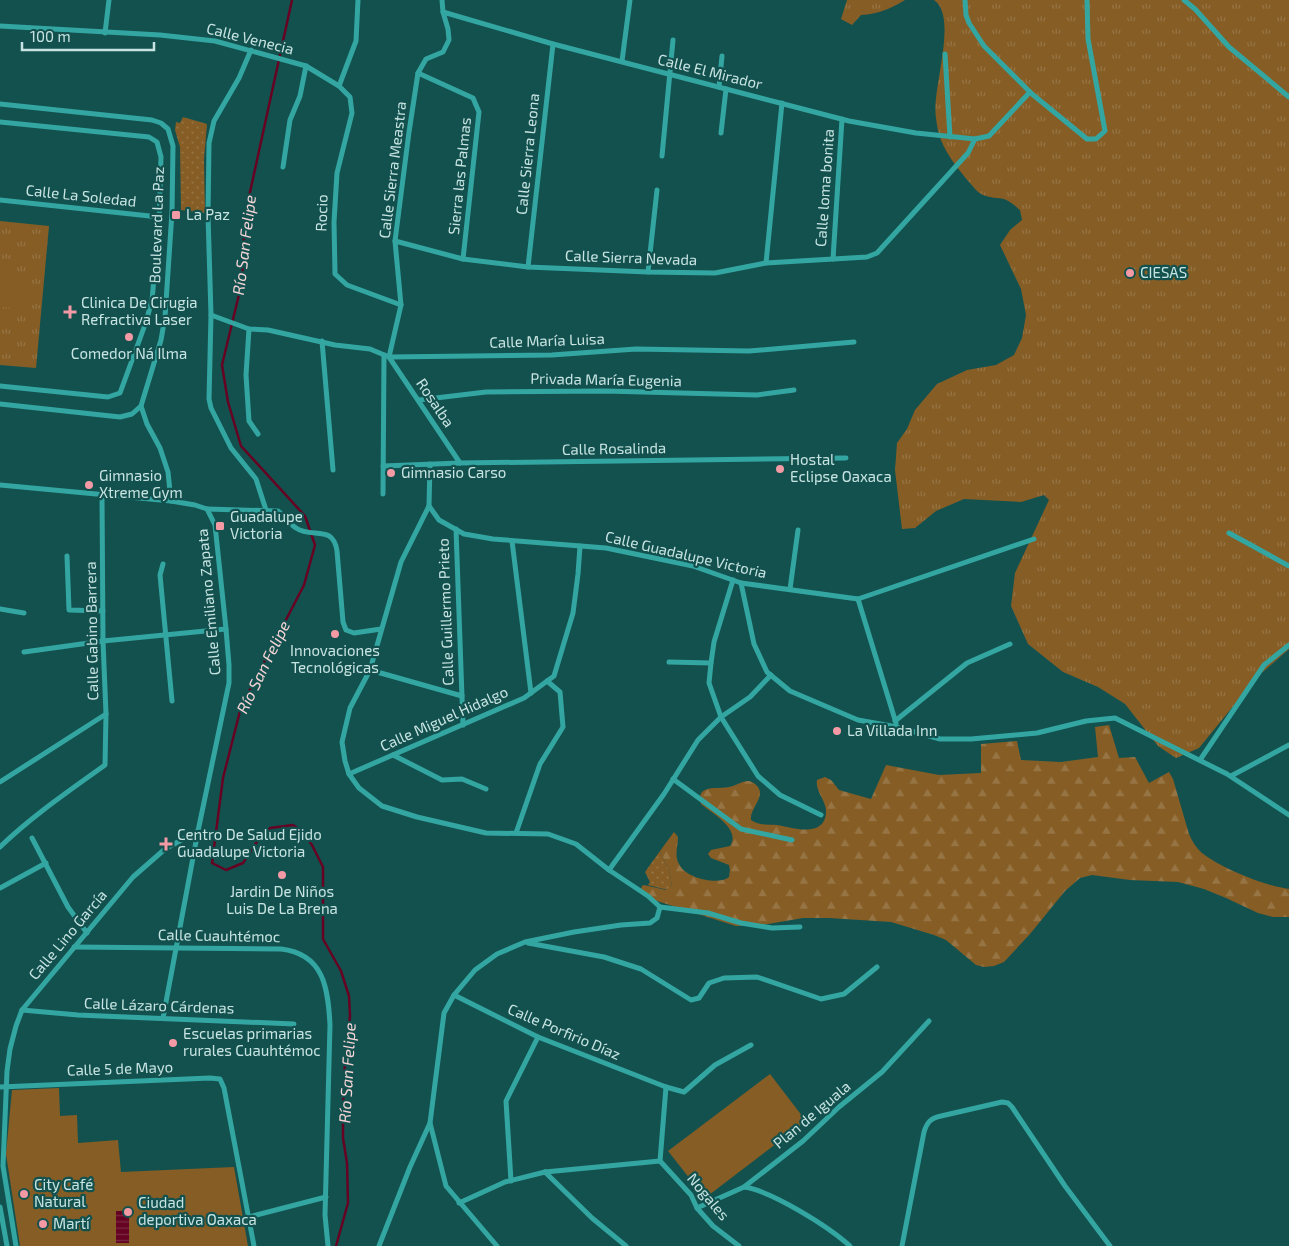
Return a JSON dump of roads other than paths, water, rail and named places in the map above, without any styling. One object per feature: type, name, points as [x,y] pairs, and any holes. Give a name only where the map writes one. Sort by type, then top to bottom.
[{"type":"street","points":[[105,33],[109,0]]},
{"type":"street","points":[[339,86],[356,41],[358,0]]},
{"type":"street","points":[[418,73],[426,60],[443,52],[449,40],[448,29],[442,12],[442,0]]},
{"type":"street","points":[[622,62],[630,0]]},
{"type":"street","points":[[965,0],[966,15],[969,23],[984,46],[1030,92],[1087,139],[1096,139],[1105,131],[1088,39],[1087,0]]},
{"type":"street","points":[[1184,0],[1195,9],[1228,47],[1289,97]]},
{"type":"street","name":"Calle El Mirador","points":[[442,12],[669,75],[842,119],[916,133],[975,139]]},
{"type":"street","name":"Calle Venecia","points":[[0,26],[160,35],[215,41],[306,66],[339,86]]},
{"type":"street","points":[[662,156],[673,40]]},
{"type":"street","name":"Calle Sierra Leona","points":[[528,267],[554,44]]},
{"type":"street","points":[[251,50],[239,78],[218,113],[211,131],[208,200],[211,315],[209,394],[211,408],[234,453],[256,479],[266,510]]},
{"type":"street","points":[[945,54],[950,137]]},
{"type":"street","points":[[719,87],[722,56]]},
{"type":"street","points":[[283,166],[290,120],[300,96],[306,66]]},
{"type":"street","name":"Calle Sierra Meastra","points":[[383,494],[386,356],[401,305],[395,241],[408,132],[418,73]]},
{"type":"street","name":"Sierra las Palmas","points":[[418,73],[473,98],[479,112],[463,259]]},
{"type":"street","name":"Rocio","points":[[339,86],[350,97],[352,113],[336,173],[334,222],[335,274],[348,285],[401,305]]},
{"type":"street","points":[[722,133],[726,89]]},
{"type":"street","points":[[975,139],[989,136],[994,132],[1030,92]]},
{"type":"street","points":[[766,263],[782,103]]},
{"type":"street","name":"Boulevard La Paz","points":[[0,104],[152,120],[165,126],[170,133],[173,146],[172,212],[165,317],[161,340],[141,406]]},
{"type":"street","name":"Calle loma bonita","points":[[833,259],[842,119]]},
{"type":"street","name":"Boulevard La Paz","points":[[0,122],[144,136],[154,139],[161,151],[159,217],[151,306],[120,393],[108,397],[0,386]]},
{"type":"street","name":"Calle Sierra Nevada","points":[[395,241],[463,259],[528,267],[648,272],[716,273],[766,263],[868,257],[877,253],[962,160],[975,139]]},
{"type":"street","points":[[648,272],[657,190]]},
{"type":"street","name":"Calle La Soledad","points":[[0,200],[159,217]]},
{"type":"street","name":"Calle María Luisa","points":[[211,315],[246,328],[268,330],[370,349],[386,356],[552,355],[636,349],[749,351],[854,342]]},
{"type":"street","points":[[246,328],[249,421],[258,434]]},
{"type":"street","points":[[322,341],[333,470]]},
{"type":"street","name":"Rosalba","points":[[386,356],[419,400],[460,463]]},
{"type":"street","name":"Privada María Eugenia","points":[[419,400],[486,392],[599,391],[757,395],[794,390]]},
{"type":"street","points":[[0,404],[120,417],[132,414],[141,406],[147,424],[160,448],[168,472],[171,501]]},
{"type":"street","name":"Calle Rosalinda","points":[[383,466],[460,463],[846,458]]},
{"type":"street","points":[[430,464],[429,506],[402,562],[370,670],[350,708],[342,742],[349,774],[359,788],[382,806],[417,817],[486,833],[548,834],[576,844],[609,870],[648,896],[660,907],[708,913],[741,923],[772,928],[800,926]]},
{"type":"street","points":[[0,485],[171,501],[207,509],[278,511],[294,527],[333,538],[336,546],[343,622],[346,630],[354,633],[381,629]]},
{"type":"street","name":"Calle Gabino Barrera","points":[[0,847],[50,805],[105,765],[106,714],[103,642],[102,495]]},
{"type":"street","name":"Calle Guadalupe Victoria","points":[[429,506],[439,520],[464,534],[493,540],[606,548],[693,566],[741,583],[858,599]]},
{"type":"street","name":"Calle Emiliano Zapata","points":[[163,1018],[198,831],[229,683],[226,629],[215,525],[207,509]]},
{"type":"street","name":"Calle Guillermo Prieto","points":[[456,529],[463,725]]},
{"type":"street","points":[[790,589],[798,530]]},
{"type":"street","points":[[1229,533],[1289,566]]},
{"type":"street","points":[[896,724],[858,599],[1034,539]]},
{"type":"street","points":[[512,541],[531,693]]},
{"type":"street","name":"Calle Miguel Hidalgo","points":[[349,774],[524,698],[554,676],[573,613],[580,546]]},
{"type":"street","points":[[67,556],[69,610],[103,610]]},
{"type":"street","points":[[163,564],[160,575],[172,701]]},
{"type":"street","points":[[733,580],[714,642],[711,663],[710,683],[721,717],[758,776],[780,795],[822,815]]},
{"type":"street","points":[[741,583],[754,644],[767,672],[790,691],[858,720],[896,724],[940,739],[971,739],[1037,733],[1086,721],[1115,718],[1231,776],[1289,815]]},
{"type":"street","points":[[0,609],[24,613]]},
{"type":"street","points":[[24,652],[226,629]]},
{"type":"street","points":[[896,724],[966,663],[1010,644]]},
{"type":"street","points":[[1200,760],[1264,665],[1289,645]]},
{"type":"street","points":[[669,662],[711,663]]},
{"type":"street","points":[[370,670],[462,696]]},
{"type":"street","points":[[609,870],[698,740],[721,717],[750,697],[771,675]]},
{"type":"street","points":[[516,833],[540,764],[563,727],[560,692],[546,681]]},
{"type":"street","points":[[0,782],[106,714]]},
{"type":"street","points":[[1231,776],[1289,745]]},
{"type":"street","points":[[393,755],[442,780],[462,779],[486,789]]},
{"type":"street","points":[[673,779],[741,829],[792,840]]},
{"type":"street","name":"Calle Lino García","points":[[16,1246],[3,1166],[3,1087],[10,1049],[22,1010],[133,877],[166,849],[198,831]]},
{"type":"street","points":[[32,838],[68,907],[87,932]]},
{"type":"street","points":[[0,888],[46,863]]},
{"type":"street","points":[[379,1246],[410,1167],[430,1123],[442,1023],[444,1013],[454,995],[475,970],[497,954],[525,942],[574,932],[650,923],[657,918],[660,907]]},
{"type":"street","points":[[525,942],[604,957],[641,968],[691,1000],[700,998],[710,983],[724,978],[757,977],[821,999],[844,994],[877,967]]},
{"type":"street","name":"Calle Cuauhtémoc","points":[[74,947],[289,950],[306,957],[312,962],[320,973],[327,990],[331,1033],[325,1215],[328,1246]]},
{"type":"street","name":"Calle Porfirio Díaz","points":[[454,995],[538,1037],[666,1087],[684,1092],[715,1065],[752,1045]]},
{"type":"street","name":"Calle Lázaro Cárdenas","points":[[22,1010],[78,1015],[294,1024]]},
{"type":"street","name":"Plan de Iguala","points":[[697,1208],[744,1187],[803,1141],[839,1107],[869,1084],[929,1021]]},
{"type":"street","points":[[511,1180],[506,1101],[538,1037]]},
{"type":"street","name":"Calle 5 de Mayo","points":[[3,1087],[214,1078],[220,1080],[224,1088],[254,1246]]},
{"type":"street","points":[[459,1203],[511,1180],[545,1172],[660,1162],[666,1087]]},
{"type":"street","points":[[902,1246],[927,1122],[941,1116],[1002,1102],[1008,1103],[1012,1107],[1065,1186],[1110,1246]]},
{"type":"street","points":[[430,1123],[446,1186],[497,1246]]},
{"type":"street","name":"Nogales","points":[[660,1162],[691,1195],[697,1208],[714,1226],[739,1246]]},
{"type":"street","points":[[545,1172],[592,1218],[626,1246]]},
{"type":"street","points":[[744,1187],[766,1193],[823,1226],[850,1246]]},
{"type":"street","points":[[249,1217],[326,1197]]},
{"type":"street","points":[[0,1207],[7,1246]]},
{"type":"waterway","name":"Río San Felipe","points":[[292,0],[245,215],[242,282],[222,365],[228,402],[241,446],[305,516],[315,545],[304,585],[241,707],[223,778],[212,863],[226,870],[243,863],[256,843],[270,828],[293,825],[303,832],[323,867],[323,939],[341,971],[349,996],[350,1016],[343,1108],[343,1138],[347,1163],[348,1203],[336,1246]]},
{"type":"place","name":"La Paz","points":[[176,215]]},
{"type":"place","name":"CIESAS","points":[[1130,273]]},
{"type":"place","name":"Clinica De Cirugia Refractiva Laser","points":[[70,312]]},
{"type":"place","name":"Comedor Ná Ilma","points":[[129,337]]},
{"type":"place","name":"Hostal Eclipse Oaxaca","points":[[780,469]]},
{"type":"place","name":"Gimnasio Carso","points":[[391,473]]},
{"type":"place","name":"Gimnasio Xtreme Gym","points":[[89,485]]},
{"type":"place","name":"Guadalupe Victoria","points":[[220,526]]},
{"type":"place","name":"Innovaciones Tecnológicas","points":[[335,634]]},
{"type":"place","name":"La Villada Inn","points":[[837,731]]},
{"type":"place","name":"Centro De Salud Ejido Guadalupe Victoria","points":[[166,844]]},
{"type":"place","name":"Jardin De Niños Luis De La Brena","points":[[282,875]]},
{"type":"place","name":"Escuelas primarias rurales Cuauhtémoc","points":[[173,1043]]},
{"type":"place","name":"City Café Natural","points":[[24,1194]]},
{"type":"place","name":"Ciudad deportiva Oaxaca","points":[[128,1212]]},
{"type":"place","name":"Martí","points":[[43,1224]]}]
